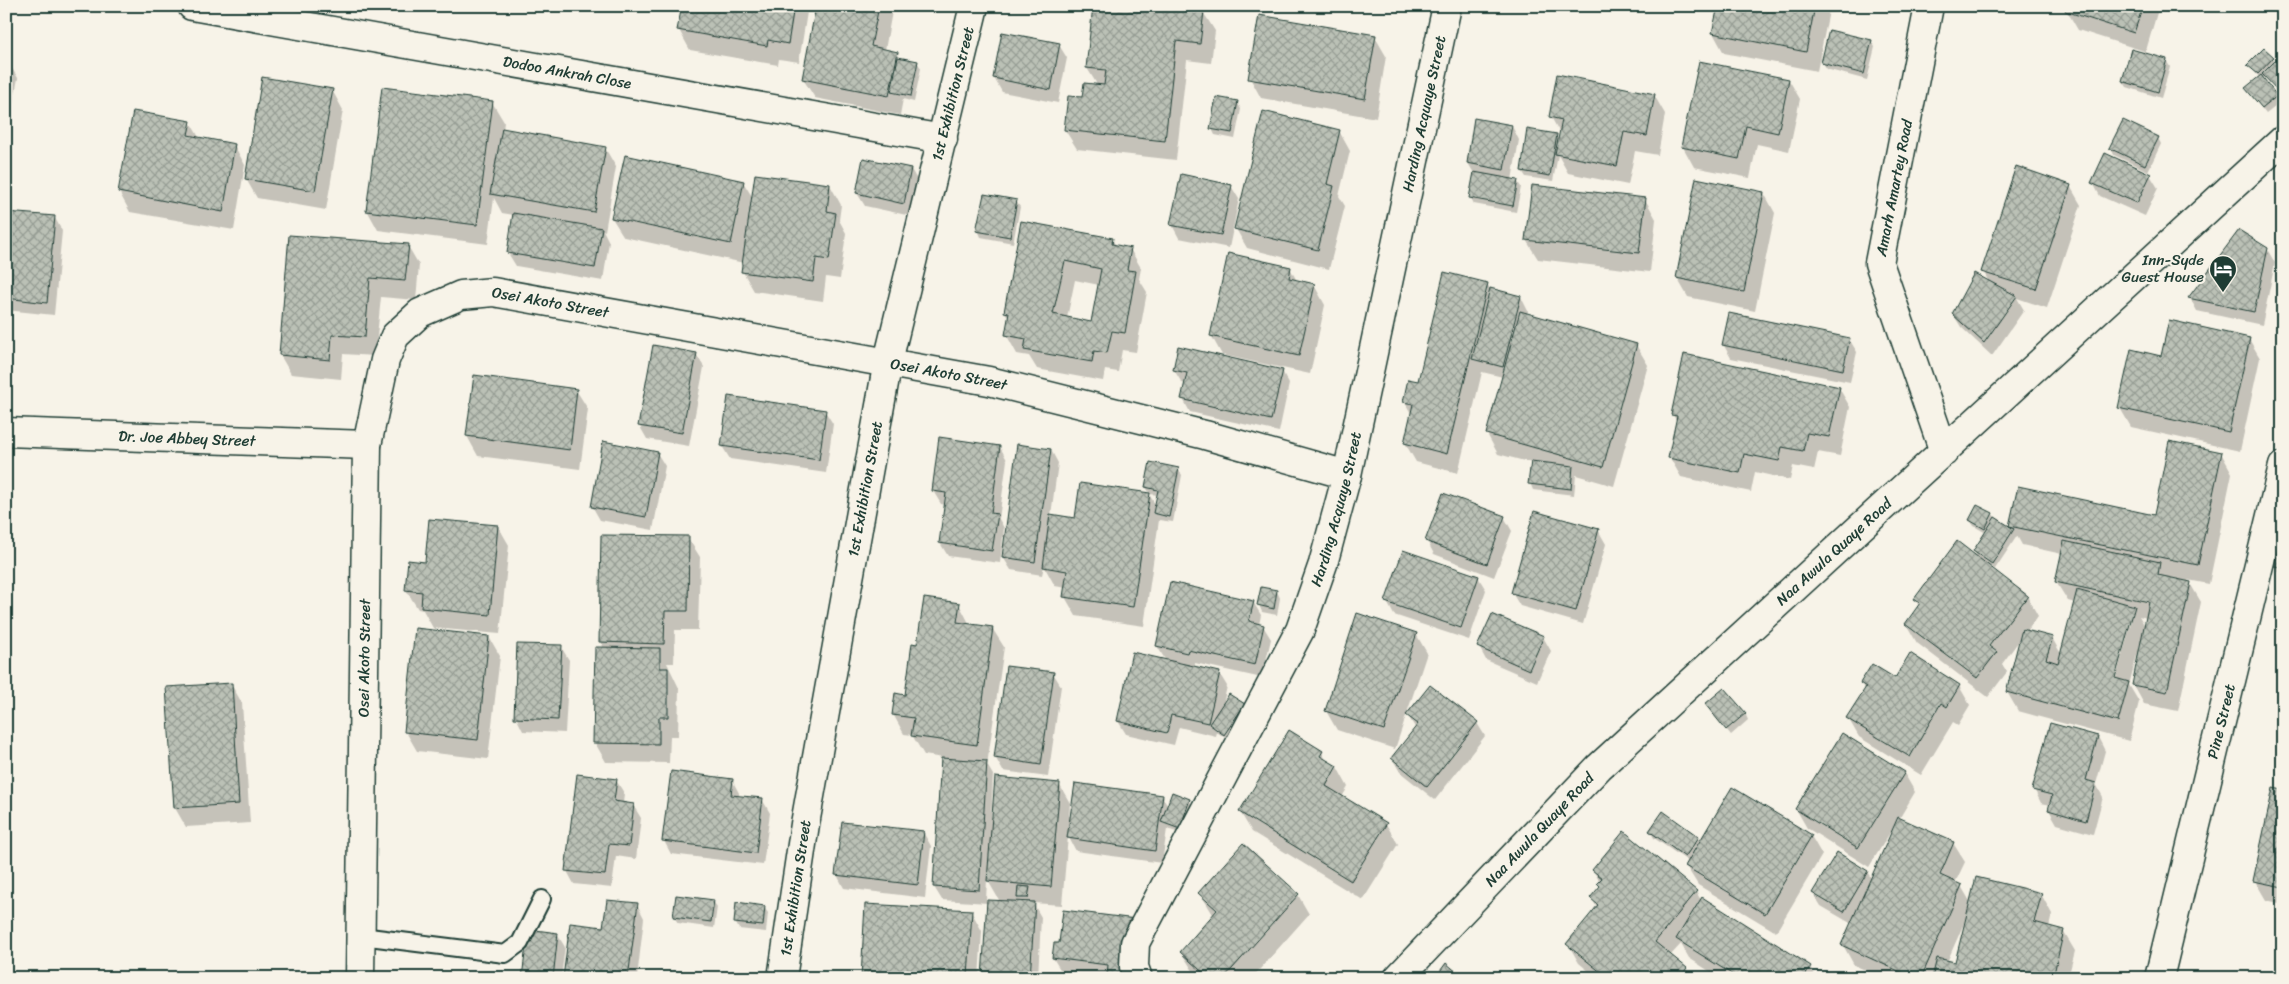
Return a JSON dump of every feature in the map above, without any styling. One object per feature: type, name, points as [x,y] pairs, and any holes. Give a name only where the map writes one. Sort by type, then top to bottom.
[{"type":"street","name":"Dodoo Ankrah Close","points":[[192,6],[943,139]]},
{"type":"street","name":"1st Exhibition Street","points":[[782,978],[805,824],[888,362],[974,6]]},
{"type":"street","name":"Harding Acquaye Street","points":[[1138,978],[1134,967],[1135,943],[1300,630],[1323,564],[1347,475],[1446,6]]},
{"type":"street","name":"Amarh Amartey Road","points":[[1929,6],[1879,263],[1944,452]]},
{"type":"street","name":"Naa Awula Quaye Road","points":[[1398,978],[1599,767],[2283,140]]},
{"type":"street","name":"Osei Akoto Street","points":[[360,978],[367,445],[385,360],[395,336],[420,313],[462,295],[492,292],[989,381],[1205,435],[1347,475]]},
{"type":"street","name":"Dr. Joe Abbey Street","points":[[6,432],[367,445]]},
{"type":"street","name":"Pine Street","points":[[2159,978],[2283,466]]},
{"type":"lane","points":[[361,936],[505,954],[520,943],[542,899]]},
{"type":"building","points":[[682,6],[794,6],[788,44],[768,40],[767,46],[677,30]]},
{"type":"building","points":[[816,6],[879,6],[871,46],[898,52],[889,96],[802,79]]},
{"type":"building","points":[[1093,6],[1166,6],[1204,11],[1200,44],[1176,41],[1165,141],[1064,130],[1068,96],[1082,97],[1084,83],[1104,85],[1106,70],[1086,68]]},
{"type":"building","points":[[1718,6],[1815,6],[1806,52],[1712,33]]},
{"type":"building","points":[[2067,6],[2143,6],[2134,33],[2065,11]]},
{"type":"building","points":[[1259,15],[1376,35],[1365,99],[1248,79]]},
{"type":"building","points":[[1829,30],[1872,40],[1864,74],[1821,63]]},
{"type":"building","points":[[1002,32],[1060,43],[1051,90],[993,78]]},
{"type":"building","points":[[2264,48],[2274,57],[2258,74],[2247,65]]},
{"type":"building","points":[[2131,49],[2167,59],[2158,92],[2122,81]]},
{"type":"building","points":[[2283,53],[2283,91],[2280,93],[2262,74]]},
{"type":"building","points":[[898,57],[918,61],[911,96],[891,92]]},
{"type":"building","points":[[1699,61],[1789,79],[1778,133],[1746,126],[1739,159],[1681,147]]},
{"type":"building","points":[[1557,74],[1655,94],[1647,136],[1624,132],[1617,166],[1555,154],[1562,120],[1549,117]]},
{"type":"building","points":[[2261,75],[2277,96],[2262,108],[2245,88]]},
{"type":"building","points":[[262,77],[333,89],[315,191],[245,179]]},
{"type":"building","points":[[382,87],[493,101],[477,225],[366,211]]},
{"type":"building","points":[[1216,97],[1238,101],[1232,133],[1210,129]]},
{"type":"building","points":[[133,111],[191,121],[188,135],[235,144],[223,212],[118,192]]},
{"type":"building","points":[[1263,111],[1340,130],[1327,184],[1334,186],[1318,250],[1234,229]]},
{"type":"building","points":[[1474,118],[1512,125],[1504,170],[1467,163]]},
{"type":"building","points":[[2123,120],[2159,137],[2145,165],[2109,148]]},
{"type":"building","points":[[502,128],[606,147],[594,212],[490,194]]},
{"type":"building","points":[[1527,129],[1557,134],[1550,176],[1521,171]]},
{"type":"building","points":[[2105,153],[2151,174],[2137,203],[2091,183]]},
{"type":"building","points":[[625,155],[744,181],[731,244],[611,218]]},
{"type":"building","points":[[863,158],[911,168],[904,204],[856,193]]},
{"type":"building","points":[[2016,166],[2071,185],[2036,289],[1981,272]]},
{"type":"building","points":[[1474,172],[1518,180],[1513,206],[1469,198]]},
{"type":"building","points":[[755,174],[830,184],[827,211],[836,213],[829,260],[816,258],[813,282],[741,272]]},
{"type":"building","points":[[1181,174],[1232,185],[1221,235],[1170,225]]},
{"type":"building","points":[[1696,178],[1764,192],[1744,292],[1676,278]]},
{"type":"building","points":[[1532,185],[1646,198],[1639,253],[1525,240]]},
{"type":"building","points":[[984,194],[1017,200],[1010,237],[976,231]]},
{"type":"building","points":[[6,212],[55,216],[47,303],[6,298]]},
{"type":"building","points":[[513,213],[602,228],[595,268],[507,253]]},
{"type":"building","points":[[1021,221],[1113,238],[1112,244],[1131,248],[1127,270],[1136,271],[1125,333],[1112,331],[1107,353],[1094,351],[1092,362],[1024,350],[1026,339],[1005,335],[1009,313],[1004,312]],"holes":[[[1065,261],[1101,269],[1091,322],[1053,314]]]},
{"type":"building","points":[[2239,230],[2268,248],[2254,312],[2188,298]]},
{"type":"building","points":[[289,235],[409,244],[405,281],[370,278],[365,337],[332,335],[330,360],[279,355]]},
{"type":"building","points":[[1228,253],[1291,267],[1289,278],[1315,284],[1299,356],[1210,336]]},
{"type":"building","points":[[1444,272],[1488,283],[1447,454],[1404,443],[1413,404],[1403,402],[1408,379],[1418,381]]},
{"type":"building","points":[[1974,273],[2017,296],[1984,343],[1952,314]]},
{"type":"building","points":[[1490,288],[1521,296],[1503,367],[1472,359]]},
{"type":"building","points":[[1520,311],[1637,344],[1603,467],[1486,434]]},
{"type":"building","points":[[1729,313],[1850,338],[1843,370],[1722,345]]},
{"type":"building","points":[[2169,320],[2250,338],[2229,432],[2118,408],[2131,349],[2161,356]]},
{"type":"building","points":[[653,345],[697,353],[682,433],[638,426]]},
{"type":"building","points":[[1178,346],[1283,370],[1271,420],[1181,399],[1187,373],[1173,370]]},
{"type":"building","points":[[1684,354],[1840,387],[1829,437],[1807,433],[1803,451],[1782,447],[1779,461],[1744,454],[1740,473],[1668,458],[1677,416],[1671,415]]},
{"type":"building","points":[[474,375],[577,389],[570,450],[466,436]]},
{"type":"building","points":[[728,396],[826,410],[819,460],[721,446]]},
{"type":"building","points":[[939,437],[1000,446],[991,513],[998,514],[992,551],[939,543],[946,493],[932,491]]},
{"type":"building","points":[[603,441],[658,452],[646,517],[591,507]]},
{"type":"building","points":[[2169,441],[2222,452],[2198,565],[2009,526],[2018,486],[2154,515]]},
{"type":"building","points":[[1017,444],[1051,449],[1035,562],[1002,557]]},
{"type":"building","points":[[1531,461],[1573,466],[1571,489],[1528,484]]},
{"type":"building","points":[[1150,462],[1179,468],[1169,517],[1153,513],[1158,490],[1145,487]]},
{"type":"building","points":[[1080,483],[1150,493],[1133,607],[1063,597],[1067,571],[1043,567],[1050,514],[1075,518]]},
{"type":"building","points":[[1443,493],[1505,516],[1487,564],[1425,541]]},
{"type":"building","points":[[1977,505],[1993,513],[1985,529],[1969,520]]},
{"type":"building","points":[[2283,505],[2283,567],[2273,566]]},
{"type":"building","points":[[1534,511],[1599,529],[1576,611],[1511,593]]},
{"type":"building","points":[[1995,517],[2014,529],[1992,564],[1973,551]]},
{"type":"building","points":[[429,519],[498,525],[490,615],[421,608],[422,592],[405,590],[408,560],[425,562]]},
{"type":"building","points":[[601,535],[689,536],[688,611],[665,611],[664,644],[599,642]]},
{"type":"building","points":[[1957,541],[2028,596],[1989,646],[1997,652],[1977,678],[1905,624],[1920,603],[1914,599]]},
{"type":"building","points":[[2064,541],[2160,562],[2158,575],[2191,582],[2167,692],[2132,685],[2149,602],[2055,582]]},
{"type":"building","points":[[1403,550],[1479,576],[1461,628],[1385,602]]},
{"type":"building","points":[[1170,582],[1254,601],[1249,621],[1264,625],[1255,665],[1188,650],[1187,653],[1156,646]]},
{"type":"building","points":[[1261,587],[1277,590],[1274,609],[1257,605]]},
{"type":"building","points":[[2077,590],[2135,606],[2115,678],[2129,682],[2118,722],[2006,692],[2022,629],[2053,637],[2046,659],[2058,663]]},
{"type":"building","points":[[924,598],[960,603],[957,622],[993,627],[977,745],[911,736],[914,718],[892,715],[895,693],[905,695],[912,643],[917,644]]},
{"type":"building","points":[[1357,613],[1417,633],[1384,730],[1325,711]]},
{"type":"building","points":[[1492,614],[1544,636],[1529,670],[1477,647]]},
{"type":"building","points":[[415,628],[489,636],[478,740],[404,732]]},
{"type":"building","points":[[517,644],[562,645],[558,720],[514,718]]},
{"type":"building","points":[[595,647],[660,648],[660,668],[668,668],[668,717],[659,717],[659,744],[593,743]]},
{"type":"building","points":[[1132,652],[1220,672],[1208,723],[1171,715],[1167,733],[1117,721]]},
{"type":"building","points":[[1910,653],[1960,685],[1947,707],[1941,703],[1910,757],[1846,718],[1866,687],[1860,683],[1872,664],[1895,678]]},
{"type":"building","points":[[1006,666],[1054,672],[1041,765],[994,758]]},
{"type":"building","points":[[232,683],[239,804],[174,808],[166,687]]},
{"type":"building","points":[[1430,685],[1478,722],[1427,787],[1391,758],[1418,724],[1406,715]]},
{"type":"building","points":[[1724,688],[1746,713],[1726,730],[1705,704]]},
{"type":"building","points":[[1229,694],[1245,704],[1224,735],[1209,724]]},
{"type":"building","points":[[2050,723],[2098,736],[2086,780],[2096,783],[2086,821],[2048,810],[2052,795],[2032,790]]},
{"type":"building","points":[[1289,730],[1323,751],[1320,756],[1337,766],[1326,786],[1387,823],[1351,881],[1239,812]]},
{"type":"building","points":[[1842,733],[1905,772],[1858,848],[1795,809]]},
{"type":"building","points":[[941,758],[987,761],[979,890],[933,887]]},
{"type":"building","points":[[671,771],[733,779],[731,795],[763,798],[756,853],[662,841]]},
{"type":"building","points":[[577,774],[617,779],[614,801],[634,804],[629,846],[609,844],[605,875],[565,871]]},
{"type":"building","points":[[995,777],[1060,783],[1051,887],[987,881]]},
{"type":"building","points":[[1075,783],[1163,795],[1155,851],[1067,838]]},
{"type":"building","points":[[1732,787],[1812,835],[1765,914],[1685,866]]},
{"type":"building","points":[[2273,788],[2283,790],[2283,887],[2253,881]]},
{"type":"building","points":[[1172,792],[1190,799],[1180,829],[1161,822]]},
{"type":"building","points":[[1663,811],[1699,837],[1685,857],[1649,831]]},
{"type":"building","points":[[1898,817],[1954,842],[1940,875],[1962,885],[1921,978],[1914,978],[1841,945]]},
{"type":"building","points":[[842,822],[924,831],[918,885],[835,875]]},
{"type":"building","points":[[1624,831],[1697,891],[1655,942],[1687,968],[1679,978],[1608,978],[1566,944],[1598,905],[1590,898],[1600,886],[1597,883],[1602,878],[1592,870]]},
{"type":"building","points":[[1243,843],[1299,894],[1224,978],[1209,978],[1180,952],[1217,910],[1198,893]]},
{"type":"building","points":[[1837,852],[1868,871],[1844,912],[1812,893]]},
{"type":"building","points":[[1976,877],[2042,893],[2034,922],[2064,930],[2053,978],[1932,978],[1937,958],[1955,962]]},
{"type":"building","points":[[1018,886],[1030,887],[1028,898],[1017,898]]},
{"type":"building","points":[[676,895],[714,900],[711,922],[673,917]]},
{"type":"building","points":[[1702,897],[1811,966],[1804,978],[1738,978],[1676,939]]},
{"type":"building","points":[[607,900],[638,903],[628,978],[563,978],[570,923],[603,927]]},
{"type":"building","points":[[987,900],[1035,902],[1030,978],[982,978]]},
{"type":"building","points":[[736,902],[765,906],[763,926],[734,923]]},
{"type":"building","points":[[865,904],[972,910],[968,978],[861,978]]},
{"type":"building","points":[[1063,910],[1136,919],[1128,976],[1107,974],[1108,965],[1052,958],[1054,943],[1059,943]]},
{"type":"building","points":[[528,929],[558,933],[553,978],[522,978]]},
{"type":"building","points":[[1446,963],[1464,978],[1435,978]]},
{"type":"place","name":"Inn-Syde Guest House","points":[[2223,293]]}]
